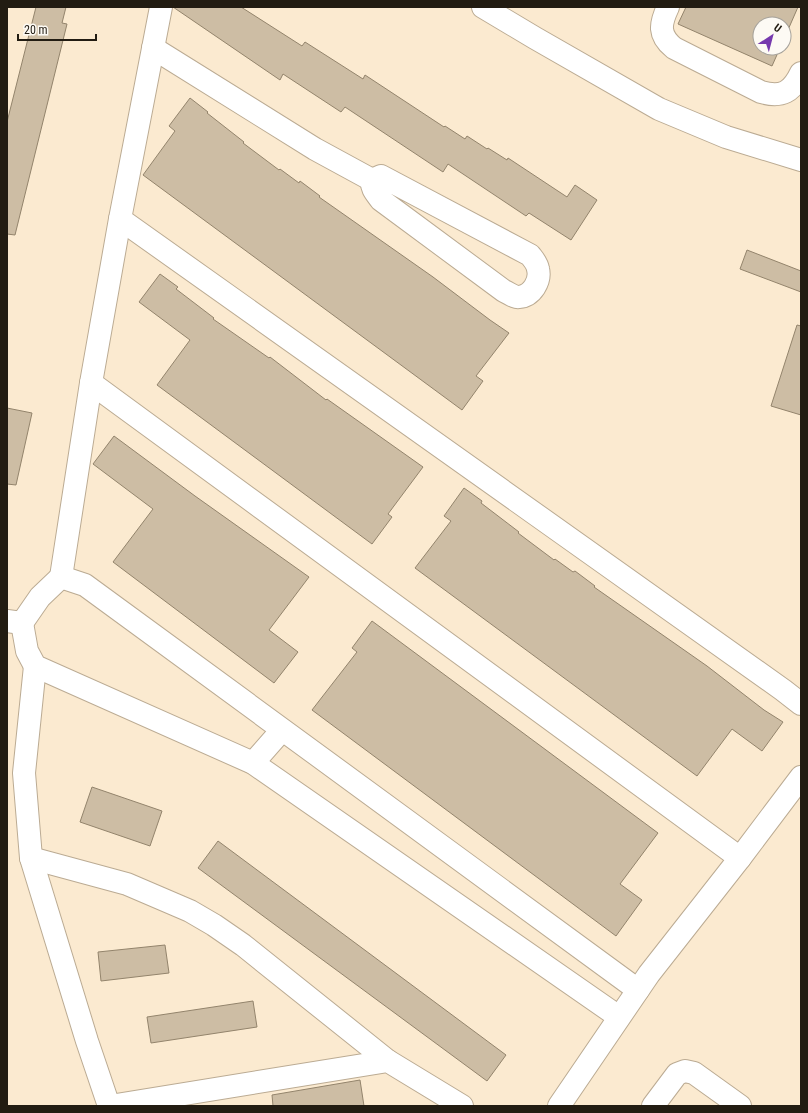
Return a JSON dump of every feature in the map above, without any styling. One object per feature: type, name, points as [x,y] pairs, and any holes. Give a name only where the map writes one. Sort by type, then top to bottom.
[{"type":"street","points":[[161,7],[120,219],[91,384],[61,577],[15,622],[35,666],[24,773],[31,858],[85,1034],[110,1106],[388,1061]]},
{"type":"street","points":[[484,7],[659,109],[726,137],[801,160]]},
{"type":"street","points":[[668,7],[662,19],[662,29],[667,42],[674,48],[761,92],[771,95],[780,95],[795,86],[801,72]]},
{"type":"street","points":[[153,48],[315,149],[372,180]]},
{"type":"street","points":[[381,176],[390,180],[530,255],[535,261],[538,269],[537,284],[528,295],[518,298],[504,291],[381,200],[373,189],[372,180],[381,176]]},
{"type":"street","points":[[120,219],[801,704]]},
{"type":"street","points":[[91,384],[740,858]]},
{"type":"street","points":[[61,577],[85,585],[638,990]]},
{"type":"street","points":[[35,666],[253,762],[619,1017]]},
{"type":"street","points":[[253,762],[282,730]]},
{"type":"street","points":[[559,1106],[649,974],[801,777]]},
{"type":"street","points":[[31,858],[127,884],[196,914],[243,945],[388,1061],[462,1106]]},
{"type":"street","points":[[653,1106],[678,1074],[685,1071],[694,1073],[740,1106]]},
{"type":"building","points":[[36,7],[66,7],[62,23],[67,24],[15,235],[7,234],[7,122]]},
{"type":"building","points":[[173,7],[241,7],[302,46],[305,42],[363,79],[365,75],[444,127],[445,126],[465,139],[467,136],[507,160],[508,158],[567,197],[575,185],[597,200],[571,240],[529,213],[526,216],[448,164],[443,172],[345,107],[341,112],[283,74],[280,80]]},
{"type":"building","points":[[686,7],[798,7],[792,21],[792,16],[752,16],[752,56],[776,56],[772,66],[678,24]]},
{"type":"building","points":[[190,98],[244,142],[243,143],[279,170],[280,169],[299,183],[300,181],[320,196],[319,197],[433,277],[509,333],[476,376],[483,381],[462,410],[143,175],[175,131],[169,126]]},
{"type":"building","points":[[747,250],[801,271],[801,292],[740,269]]},
{"type":"building","points":[[160,274],[178,287],[176,289],[214,318],[213,319],[269,358],[270,357],[326,400],[327,399],[423,467],[388,514],[392,517],[372,544],[157,385],[190,340],[139,302]]},
{"type":"building","points":[[797,325],[801,326],[801,415],[771,406]]},
{"type":"building","points":[[7,408],[32,413],[16,485],[7,484]]},
{"type":"building","points":[[114,436],[309,577],[269,630],[298,652],[274,683],[113,562],[153,509],[93,464]]},
{"type":"building","points":[[464,488],[482,501],[481,503],[519,532],[518,533],[554,560],[555,559],[573,572],[575,571],[595,586],[594,587],[707,666],[764,710],[783,722],[762,751],[732,729],[697,776],[415,568],[451,521],[444,516]]},
{"type":"building","points":[[372,621],[658,833],[620,884],[642,900],[616,936],[312,710],[357,652],[352,648]]},
{"type":"building","points":[[92,787],[162,811],[150,846],[80,822]]},
{"type":"building","points":[[218,841],[506,1055],[487,1081],[198,868]]},
{"type":"building","points":[[165,945],[169,973],[101,981],[98,952]]},
{"type":"building","points":[[253,1001],[257,1027],[151,1043],[147,1017]]},
{"type":"building","points":[[360,1080],[364,1106],[273,1106],[272,1095]]}]
